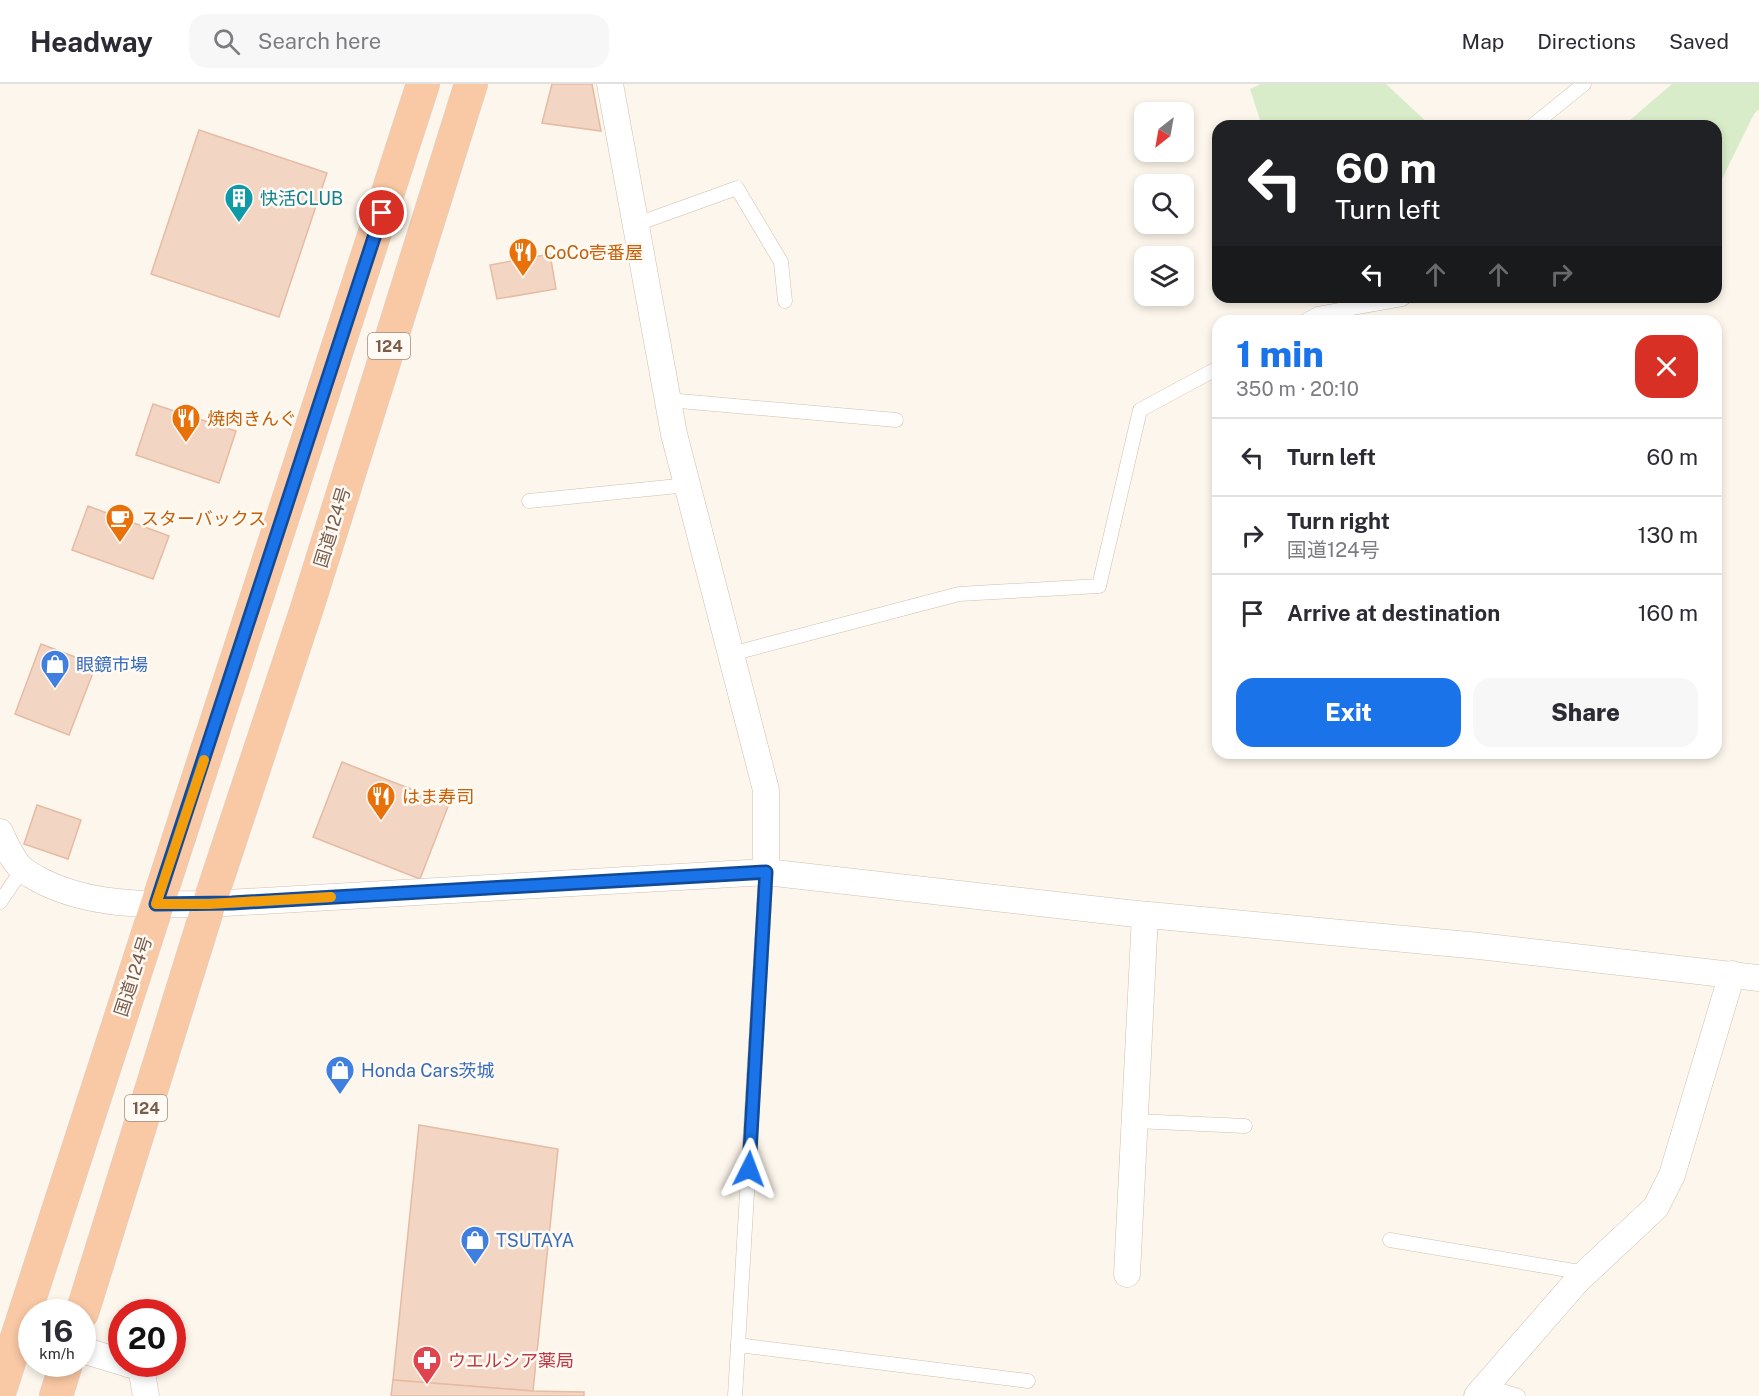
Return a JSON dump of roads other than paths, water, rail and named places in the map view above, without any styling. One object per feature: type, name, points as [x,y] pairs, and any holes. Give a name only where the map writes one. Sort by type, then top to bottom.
[{"type":"highway","name":"国道124号","points":[[35,1299],[69,1180],[156,904],[423,84]]},
{"type":"highway","name":"国道124号","points":[[86,1299],[209,904],[307,608],[471,84]]},
{"type":"highway","name":"国道124号","points":[[0,1390],[18,1349]]},
{"type":"highway","points":[[56,1396],[62,1377]]},
{"type":"street","points":[[610,84],[674,434],[766,790],[766,872]]},
{"type":"street","points":[[0,832],[12,858],[22,870],[51,886],[96,899],[156,904],[209,904],[766,872],[1145,915],[1479,945],[1759,978]]},
{"type":"street","points":[[1127,1274],[1145,915]]},
{"type":"street","points":[[1481,1391],[1586,1273],[1656,1207],[1672,1175],[1732,974]]},
{"type":"street","points":[[143,1377],[146,1396]]},
{"type":"lane","points":[[1539,120],[1584,84]]},
{"type":"lane","points":[[637,224],[737,188],[781,262],[784,301]]},
{"type":"lane","points":[[1316,315],[1380,303]]},
{"type":"lane","points":[[731,654],[959,594],[1099,586],[1140,410],[1212,371]]},
{"type":"lane","points":[[668,400],[896,420]]},
{"type":"lane","points":[[529,501],[687,485]]},
{"type":"lane","points":[[0,902],[22,870]]},
{"type":"lane","points":[[735,1396],[766,872]]},
{"type":"lane","points":[[1135,1121],[1245,1126]]},
{"type":"lane","points":[[1390,1240],[1586,1273]]},
{"type":"lane","points":[[738,1345],[1028,1381]]},
{"type":"lane","points":[[1481,1391],[1518,1396]]},
{"type":"place","name":"快活CLUB","points":[[239,224]]},
{"type":"place","name":"CoCo壱番屋","points":[[523,278]]},
{"type":"place","name":"焼肉きんぐ","points":[[186,444]]},
{"type":"place","name":"スターバックス","points":[[120,544]]},
{"type":"place","name":"眼鏡市場","points":[[55,690]]},
{"type":"place","name":"はま寿司","points":[[381,822]]},
{"type":"place","name":"Honda Cars茨城","points":[[340,1096]]},
{"type":"place","name":"TSUTAYA","points":[[475,1266]]},
{"type":"place","name":"ウエルシア薬局","points":[[427,1386]]}]
